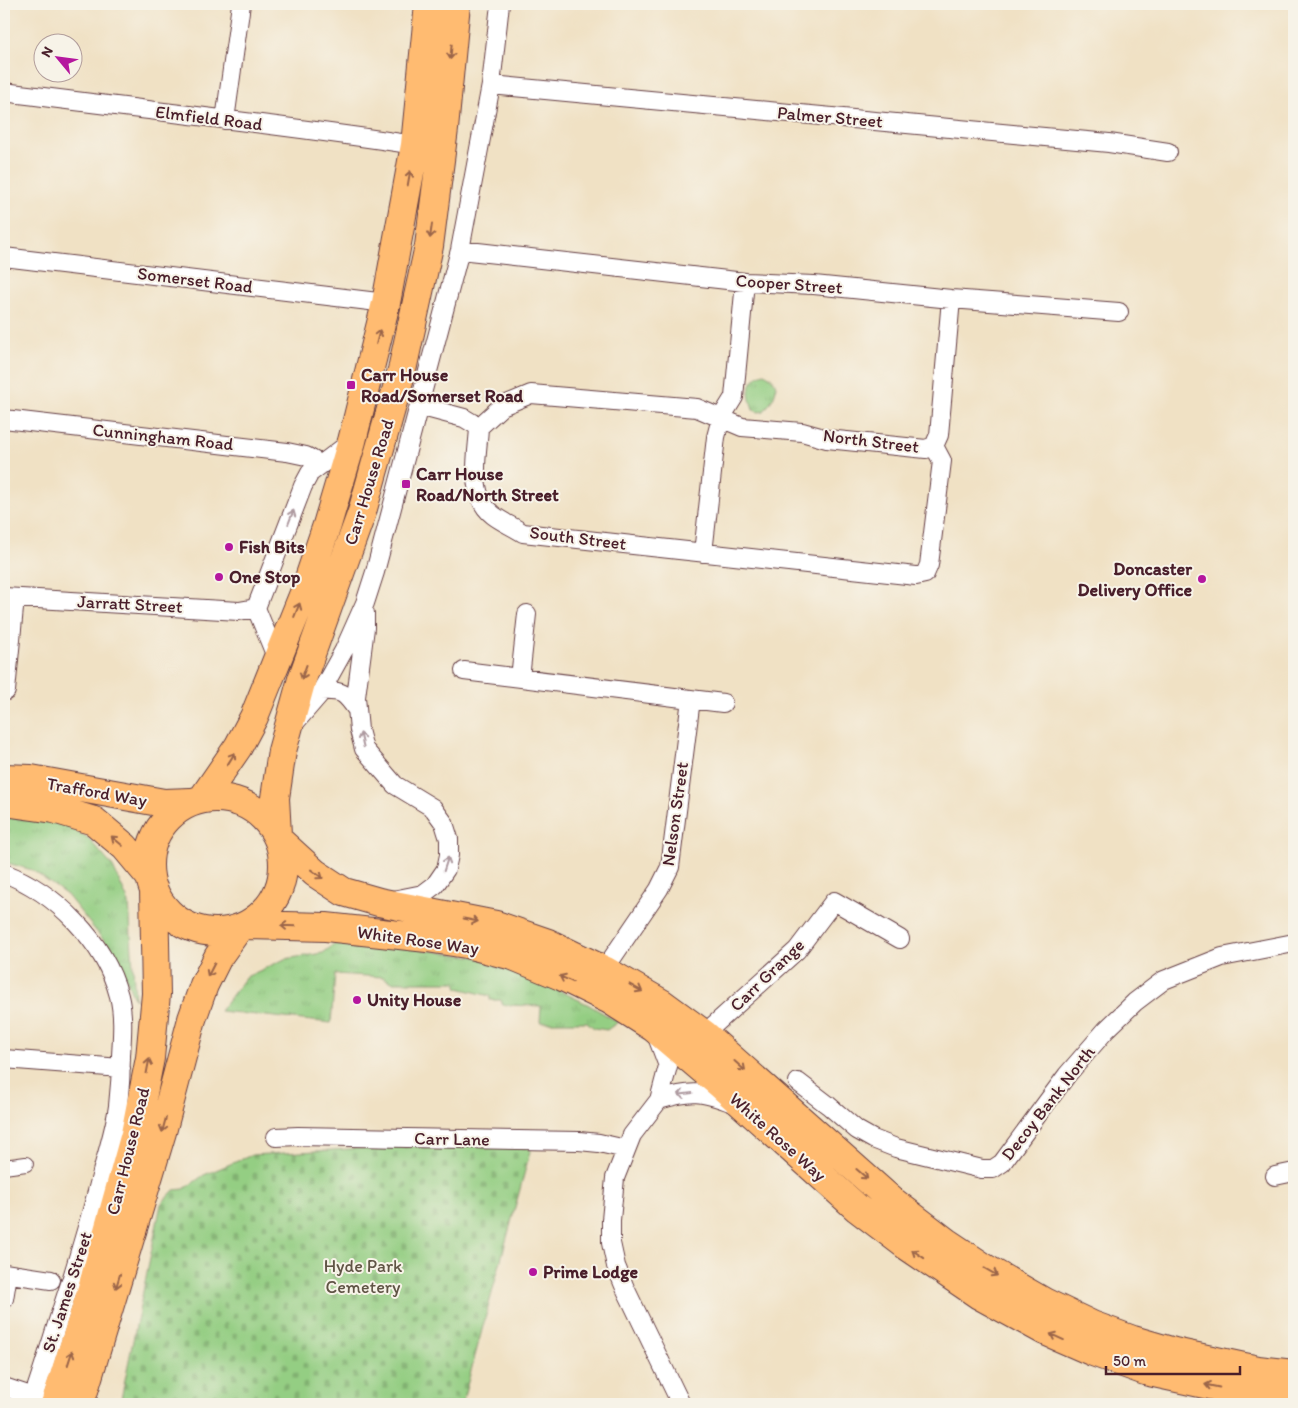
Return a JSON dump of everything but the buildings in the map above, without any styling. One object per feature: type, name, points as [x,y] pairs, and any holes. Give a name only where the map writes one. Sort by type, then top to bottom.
[{"type":"highway","name":"Carr House Road","points":[[197,800],[221,774],[254,717],[304,593],[328,525],[352,441],[386,303],[415,145],[428,4]]},
{"type":"highway","name":"Carr House Road","points":[[279,838],[275,798],[287,731],[302,679],[362,512],[402,370],[429,246],[444,129],[456,4]]},
{"type":"highway","name":"Trafford Way","points":[[4,778],[30,780],[164,803],[197,800]]},
{"type":"highway","points":[[222,797],[250,805],[266,818],[279,838],[284,855],[283,876],[273,900],[263,913],[243,927],[212,932],[189,927],[169,914],[162,905],[152,883],[149,861],[153,842],[169,817],[197,800],[222,797]]},
{"type":"highway","name":"Trafford Way","points":[[4,802],[54,808],[94,821],[125,847],[152,883]]},
{"type":"highway","name":"White Rose Way","points":[[279,838],[315,873],[344,892],[379,902],[496,925],[548,943],[604,970],[663,1004],[704,1034],[891,1200],[984,1268],[1052,1306],[1092,1325],[1132,1340],[1174,1352],[1258,1370],[1294,1374]]},
{"type":"highway","name":"Carr House Road","points":[[40,1402],[89,1300],[135,1134],[150,1058],[156,994],[152,883]]},
{"type":"highway","name":"Carr House Road","points":[[80,1404],[162,1132],[192,1019],[204,985],[218,957],[243,927]]},
{"type":"highway","name":"White Rose Way","points":[[243,927],[326,927],[428,938],[466,944],[513,956],[561,976],[610,1000],[654,1028],[684,1052],[857,1208],[907,1246],[979,1295],[1045,1331],[1093,1352],[1145,1371],[1237,1391],[1294,1398]]},
{"type":"street","points":[[225,120],[241,4]]},
{"type":"street","points":[[287,731],[321,691],[344,650],[366,603],[460,250],[492,85],[500,4]]},
{"type":"street","name":"Palmer Street","points":[[492,85],[1099,142],[1168,152]]},
{"type":"street","name":"Elmfield Road","points":[[4,92],[322,131],[415,145]]},
{"type":"street","name":"Cooper Street","points":[[460,250],[745,282],[814,285],[951,299],[1119,312]]},
{"type":"street","name":"Somerset Road","points":[[4,256],[386,303]]},
{"type":"street","points":[[703,553],[716,437],[721,418],[734,397],[745,282]]},
{"type":"street","name":"North Street","points":[[479,427],[502,406],[531,394],[697,408],[742,426],[802,432],[828,439],[926,449],[934,446],[939,434],[951,299]]},
{"type":"street","points":[[420,406],[464,418],[479,427]]},
{"type":"street","name":"Cunningham Road","points":[[4,419],[287,452],[306,456],[320,464]]},
{"type":"street","name":"South Street","points":[[479,427],[476,462],[478,490],[486,508],[493,516],[524,532],[916,576],[925,574],[929,565],[942,462],[934,446]]},
{"type":"street","points":[[278,659],[256,608],[303,486],[310,473],[352,441]]},
{"type":"street","points":[[6,691],[10,597]]},
{"type":"street","name":"Jarratt Street","points":[[10,597],[239,611],[256,608]]},
{"type":"street","points":[[366,603],[365,628],[356,697],[364,749],[395,785],[433,808],[444,823],[449,839],[449,855],[446,869],[434,885],[422,894],[379,902]]},
{"type":"street","points":[[520,678],[527,614]]},
{"type":"street","points":[[464,671],[723,703]]},
{"type":"street","points":[[321,691],[336,690],[345,694],[357,710]]},
{"type":"street","name":"Nelson Street","points":[[604,970],[660,889],[670,867],[691,700]]},
{"type":"street","name":"St. James Street","points":[[4,873],[22,880],[56,902],[91,939],[107,966],[119,995],[123,1020],[118,1106],[112,1136],[40,1402]]},
{"type":"street","name":"Carr Grange","points":[[704,1034],[797,950],[834,901],[900,939]]},
{"type":"street","name":"Decoy Bank North","points":[[798,1082],[828,1104],[857,1130],[874,1139],[896,1148],[982,1169],[993,1169],[1002,1163],[1067,1075],[1106,1030],[1135,1002],[1164,980],[1222,956],[1294,943]]},
{"type":"street","points":[[654,1028],[668,1066],[659,1100],[632,1135],[615,1178],[612,1195],[611,1243],[616,1266],[624,1288],[681,1404]]},
{"type":"street","points":[[4,1059],[121,1068]]},
{"type":"street","points":[[659,1100],[682,1093],[698,1092],[744,1107]]},
{"type":"street","name":"Carr Lane","points":[[276,1137],[579,1141],[626,1149]]},
{"type":"street","points":[[4,1167],[26,1164]]},
{"type":"street","points":[[1275,1176],[1294,1172]]},
{"type":"street","points":[[4,1299],[6,1273],[51,1280]]},
{"type":"street","points":[[4,1387],[40,1402]]},
{"type":"green space","points":[[764,373],[774,381],[776,391],[764,411],[759,412],[753,410],[749,390],[756,378]]},
{"type":"green space","points":[[4,816],[57,820],[87,837],[113,867],[129,903],[135,1000],[117,957],[67,895],[32,870],[4,862]]},
{"type":"green space","points":[[335,944],[402,947],[476,957],[538,980],[589,1005],[618,1022],[607,1030],[594,1028],[587,1022],[540,1022],[541,1006],[503,1005],[501,1000],[490,1000],[490,996],[458,988],[456,982],[392,982],[383,977],[335,974],[331,1023],[220,1011],[246,977],[285,959],[323,953]]},
{"type":"green space","name":"Hyde Park Cemetery","points":[[493,1140],[533,1141],[462,1404],[120,1404],[161,1204],[174,1190],[184,1189],[204,1175],[252,1155]]},
{"type":"place","name":"Carr House Road/Somerset Road","points":[[351,385]]},
{"type":"place","name":"Carr House Road/North Street","points":[[406,484]]},
{"type":"place","name":"Fish Bits","points":[[229,547]]},
{"type":"place","name":"One Stop","points":[[219,577]]},
{"type":"place","name":"Doncaster Delivery Office","points":[[1202,579]]},
{"type":"place","name":"Unity House","points":[[357,1000]]},
{"type":"place","name":"Prime Lodge","points":[[533,1272]]}]
